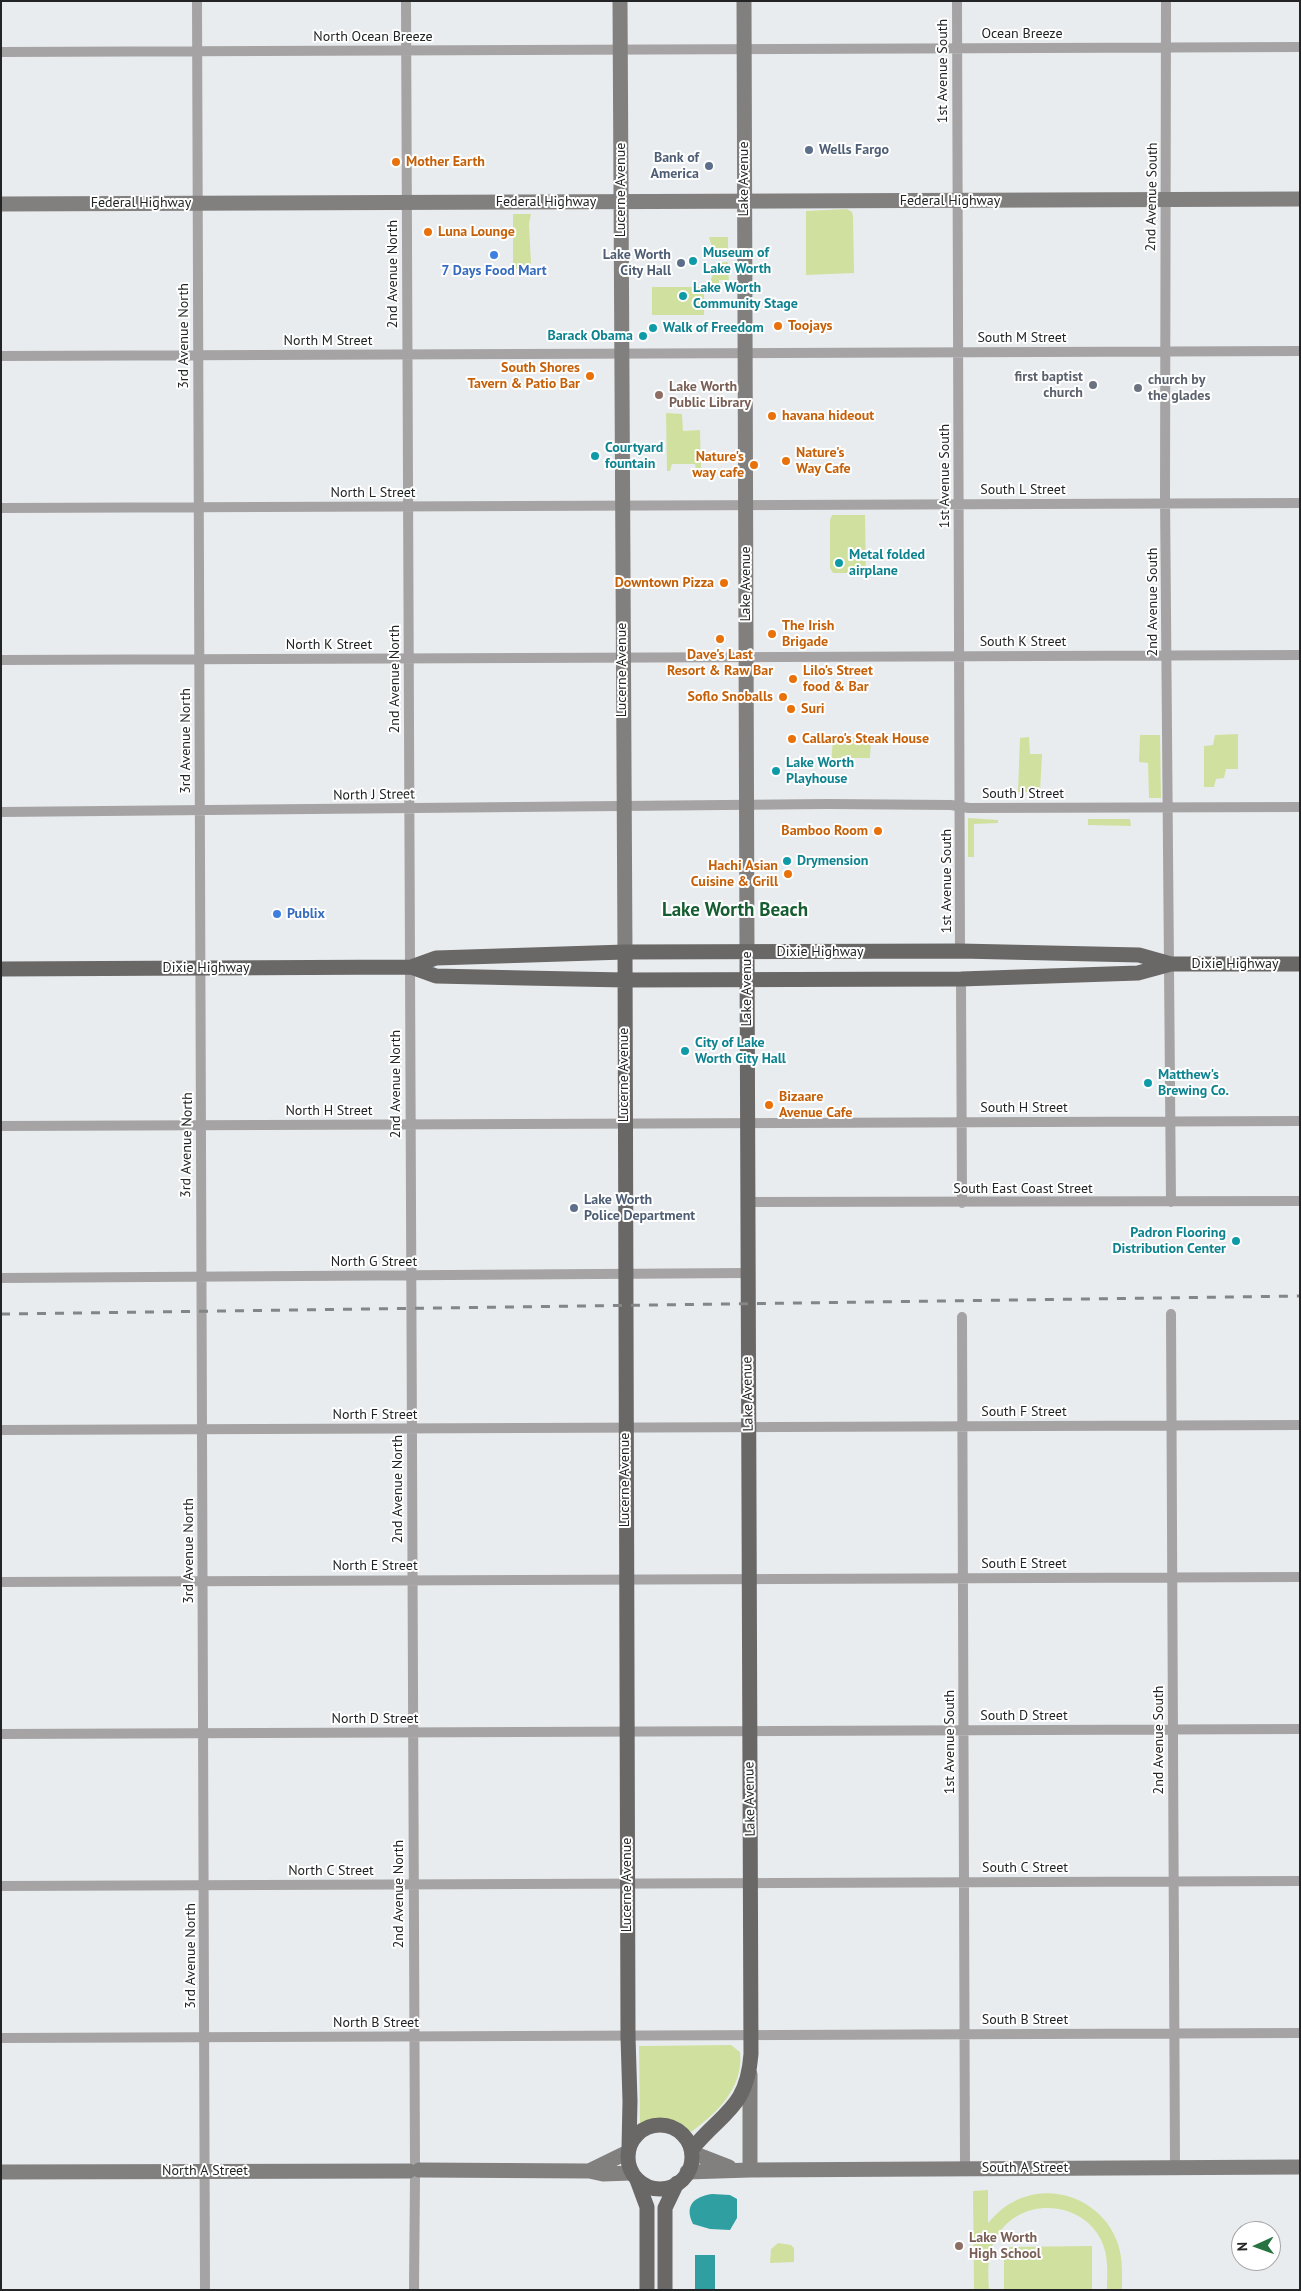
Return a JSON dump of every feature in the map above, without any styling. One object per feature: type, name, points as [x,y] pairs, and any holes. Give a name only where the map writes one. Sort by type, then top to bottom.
[{"type":"main road","name":"Lucerne Avenue","points":[[620,1],[622,805],[625,952],[626,1731],[630,2101],[628,2150]]},
{"type":"main road","name":"Lake Avenue","points":[[742,2170],[751,2035],[744,1]]},
{"type":"main road","name":"Federal Highway","points":[[1,204],[1300,199]]},
{"type":"main road","name":"Dixie Highway","points":[[1,969],[410,967],[436,958],[625,952],[960,951],[1139,955],[1170,964]]},
{"type":"main road","name":"Dixie Highway","points":[[410,967],[436,976],[624,980],[748,980],[961,979],[1138,973],[1170,964],[1300,964]]},
{"type":"main road","name":"Lake Avenue","points":[[693,2151],[703,2135],[734,2107],[742,2095],[750,2067]]},
{"type":"main road","points":[[648,2290],[647,2207],[634,2177],[628,2150],[634,2138],[642,2130],[652,2126],[663,2126],[680,2131],[688,2139],[693,2151],[682,2178],[665,2208],[665,2290]]},
{"type":"main road","name":"North A Street","points":[[589,2171],[628,2150]]},
{"type":"main road","points":[[693,2151],[742,2170]]},
{"type":"main road","name":"South A Street","points":[[742,2170],[1300,2167]]},
{"type":"main road","points":[[634,2177],[647,2186],[656,2189],[667,2188],[682,2178],[742,2170]]},
{"type":"main road","name":"North A Street","points":[[1,2172],[589,2171],[634,2177]]},
{"type":"street","name":"3rd Avenue North","points":[[197,1],[201,968],[200,1277],[205,2038],[204,2290]]},
{"type":"street","name":"2nd Avenue North","points":[[406,1],[414,2290]]},
{"type":"street","name":"1st Avenue South","points":[[957,1],[960,951]]},
{"type":"street","name":"2nd Avenue South","points":[[1166,1],[1166,503],[1171,1202]]},
{"type":"street","name":"Ocean Breeze","points":[[744,49],[1300,47]]},
{"type":"street","name":"North Ocean Breeze","points":[[1,52],[744,49]]},
{"type":"street","name":"South M Street","points":[[744,353],[1300,351]]},
{"type":"street","name":"North M Street","points":[[1,356],[744,353]]},
{"type":"street","name":"South L Street","points":[[746,505],[1300,503]]},
{"type":"street","name":"North L Street","points":[[1,508],[746,505]]},
{"type":"street","name":"South K Street","points":[[746,657],[1300,655]]},
{"type":"street","name":"North K Street","points":[[1,660],[746,657]]},
{"type":"street","name":"South J Street","points":[[747,804],[951,805],[960,807],[1300,807]]},
{"type":"street","name":"North J Street","points":[[1,812],[747,804]]},
{"type":"street","points":[[961,979],[962,1203]]},
{"type":"street","name":"South H Street","points":[[748,1123],[1300,1121]]},
{"type":"street","name":"North H Street","points":[[1,1126],[748,1123]]},
{"type":"street","name":"South East Coast Street","points":[[747,1202],[1300,1201]]},
{"type":"street","name":"North G Street","points":[[1,1278],[747,1273]]},
{"type":"street","name":"2nd Avenue South","points":[[1171,1314],[1174,2167]]},
{"type":"street","name":"1st Avenue South","points":[[962,1317],[966,2168]]},
{"type":"street","name":"South F Street","points":[[749,1427],[1300,1425]]},
{"type":"street","name":"North F Street","points":[[1,1430],[749,1427]]},
{"type":"street","name":"South E Street","points":[[749,1579],[1300,1577]]},
{"type":"street","name":"North E Street","points":[[1,1582],[749,1579]]},
{"type":"street","name":"South D Street","points":[[749,1731],[1300,1729]]},
{"type":"street","name":"North D Street","points":[[1,1734],[749,1731]]},
{"type":"street","name":"South C Street","points":[[751,1883],[1300,1881]]},
{"type":"street","name":"North C Street","points":[[1,1886],[751,1883]]},
{"type":"street","name":"South B Street","points":[[751,2035],[1300,2033]]},
{"type":"street","name":"North B Street","points":[[1,2038],[628,2037],[751,2035]]},
{"type":"green space","points":[[847,209],[852,212],[853,216],[854,273],[806,275],[806,211]]},
{"type":"green space","points":[[513,214],[531,214],[529,224],[531,264],[513,270]]},
{"type":"green space","points":[[709,237],[728,237],[728,257],[715,257]]},
{"type":"green space","points":[[728,262],[729,284],[725,284],[724,280],[719,280],[719,284],[709,284],[716,263]]},
{"type":"green space","points":[[652,287],[704,287],[704,315],[652,315]]},
{"type":"green space","points":[[666,413],[682,414],[683,431],[700,430],[701,469],[696,469],[695,464],[672,464],[670,471],[667,471]]},
{"type":"green space","points":[[832,515],[865,515],[866,573],[833,573],[830,568],[830,520]]},
{"type":"green space","points":[[1238,734],[1238,769],[1226,769],[1224,778],[1216,779],[1214,787],[1204,787],[1204,746],[1213,745],[1215,735]]},
{"type":"green space","points":[[1140,735],[1160,735],[1161,798],[1149,798],[1148,763],[1139,762]]},
{"type":"green space","points":[[833,737],[871,738],[870,758],[852,758],[852,767],[831,767]]},
{"type":"green space","points":[[1029,737],[1030,754],[1042,754],[1040,792],[1018,792],[1020,738]]},
{"type":"green space","points":[[968,818],[998,820],[998,823],[974,824],[974,857],[968,857]]},
{"type":"green space","points":[[1088,819],[1130,819],[1131,826],[1088,825]]},
{"type":"green space","points":[[731,2045],[740,2052],[738,2076],[727,2098],[711,2116],[691,2132],[666,2121],[640,2124],[639,2046]]},
{"type":"green space","points":[[988,2190],[988,2223],[1007,2205],[1030,2195],[1046,2193],[1061,2195],[1076,2199],[1090,2207],[1102,2217],[1111,2229],[1118,2244],[1121,2261],[1122,2290],[1107,2290],[1107,2265],[1104,2246],[1091,2226],[1079,2216],[1064,2210],[1048,2208],[1032,2210],[1017,2216],[1005,2226],[995,2240],[989,2258],[989,2290],[974,2290],[973,2191]]},
{"type":"green space","points":[[778,2243],[791,2245],[794,2248],[794,2262],[770,2263],[771,2249]]},
{"type":"green space","points":[[1092,2246],[1092,2290],[1004,2290],[1004,2247]]},
{"type":"water","points":[[712,2194],[730,2195],[737,2199],[737,2218],[730,2230],[710,2229],[693,2224],[690,2217],[692,2203],[700,2197]]},
{"type":"water","points":[[695,2255],[715,2255],[715,2290],[695,2290]]},
{"type":"railway","points":[[1,1314],[1300,1296]]},
{"type":"place","name":"Wells Fargo","points":[[809,150]]},
{"type":"place","name":"Mother Earth","points":[[396,162]]},
{"type":"place","name":"Bank of America","points":[[709,166]]},
{"type":"place","name":"Luna Lounge","points":[[428,232]]},
{"type":"place","name":"7 Days Food Mart","points":[[494,255]]},
{"type":"place","name":"Museum of Lake Worth","points":[[693,261]]},
{"type":"place","name":"Lake Worth City Hall","points":[[681,263]]},
{"type":"place","name":"Lake Worth Community Stage","points":[[683,296]]},
{"type":"place","name":"Toojays","points":[[778,326]]},
{"type":"place","name":"Walk of Freedom","points":[[653,328]]},
{"type":"place","name":"Barack Obama","points":[[643,336]]},
{"type":"place","name":"South Shores Tavern & Patio Bar","points":[[590,376]]},
{"type":"place","name":"first baptist church","points":[[1093,385]]},
{"type":"place","name":"church by the glades","points":[[1138,388]]},
{"type":"place","name":"Lake Worth Public Library","points":[[659,395]]},
{"type":"place","name":"havana hideout","points":[[772,416]]},
{"type":"place","name":"Courtyard fountain","points":[[595,456]]},
{"type":"place","name":"Nature's Way Cafe","points":[[786,461]]},
{"type":"place","name":"Nature's way cafe","points":[[754,465]]},
{"type":"place","name":"Metal folded airplane","points":[[839,563]]},
{"type":"place","name":"Downtown Pizza","points":[[724,583]]},
{"type":"place","name":"The Irish Brigade","points":[[772,634]]},
{"type":"place","name":"Dave's Last Resort & Raw Bar","points":[[720,639]]},
{"type":"place","name":"Lilo's Street food & Bar","points":[[793,679]]},
{"type":"place","name":"Soflo Snoballs","points":[[783,697]]},
{"type":"place","name":"Suri","points":[[791,709]]},
{"type":"place","name":"Callaro's Steak House","points":[[792,739]]},
{"type":"place","name":"Lake Worth Playhouse","points":[[776,771]]},
{"type":"place","name":"Bamboo Room","points":[[878,831]]},
{"type":"place","name":"Drymension","points":[[787,861]]},
{"type":"place","name":"Hachi Asian Cuisine & Grill","points":[[788,874]]},
{"type":"place","name":"Publix","points":[[277,914]]},
{"type":"place","name":"City of Lake Worth City Hall","points":[[685,1051]]},
{"type":"place","name":"Matthew's Brewing Co.","points":[[1148,1083]]},
{"type":"place","name":"Bizaare Avenue Cafe","points":[[769,1105]]},
{"type":"place","name":"Lake Worth Police Department","points":[[574,1208]]},
{"type":"place","name":"Padron Flooring Distribution Center","points":[[1236,1241]]},
{"type":"place","name":"Lake Worth High School","points":[[959,2246]]},
{"type":"district","name":"Lake Worth Beach","points":[[735,911]]}]
